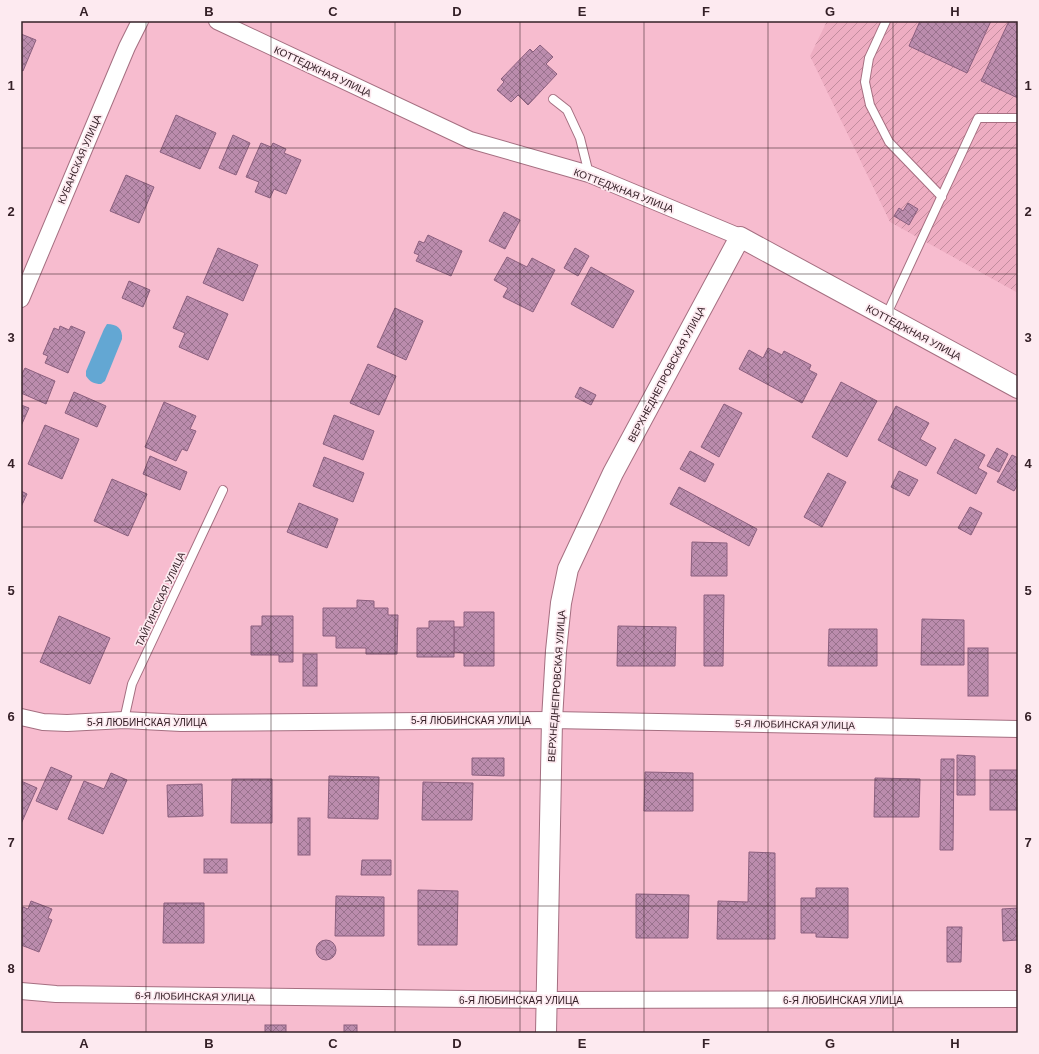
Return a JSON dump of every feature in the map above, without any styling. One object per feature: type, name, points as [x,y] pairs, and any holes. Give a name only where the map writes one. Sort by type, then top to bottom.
[{"type":"street","name":"КУБАНСКАЯ УЛИЦА","points":[[21,299],[127,47],[140,21]]},
{"type":"street","name":"КОТТЕДЖНАЯ УЛИЦА","points":[[216,21],[470,140],[589,174],[740,237],[1018,388]]},
{"type":"street","name":"ВЕРХНЕДНЕПРОВСКАЯ УЛИЦА","points":[[546,1033],[552,720],[556,652],[568,569],[613,473],[740,237]]},
{"type":"street","name":"5-Я ЛЮБИНСКАЯ УЛИЦА","points":[[21,717],[43,722],[67,723],[124,720],[182,723],[552,720],[1018,729]]},
{"type":"street","name":"6-Я ЛЮБИНСКАЯ УЛИЦА","points":[[21,991],[56,994],[547,1000],[1018,999]]},
{"type":"lane","points":[[886,21],[869,58],[865,82],[870,105],[889,142],[942,197]]},
{"type":"lane","points":[[553,99],[567,110],[580,138],[589,174]]},
{"type":"lane","points":[[886,317],[978,118],[1018,118]]},
{"type":"lane","name":"ТАЙГИНСКАЯ УЛИЦА","points":[[124,720],[132,684],[223,490]]},
{"type":"shaded area","points":[[827,21],[1018,21],[1018,293],[890,222],[810,56]]},
{"type":"water","points":[[107,324],[114,325],[119,328],[122,339],[105,381],[101,384],[96,384],[86,376],[86,371]]},
{"type":"building","points":[[920,21],[991,21],[967,73],[909,46]]},
{"type":"building","points":[[1009,21],[1018,21],[1018,98],[981,81]]},
{"type":"building","points":[[21,34],[36,40],[23,71],[21,70]]},
{"type":"building","points":[[540,45],[553,57],[546,64],[557,74],[528,105],[518,95],[511,102],[497,90],[504,82],[501,79],[530,49],[533,52]]},
{"type":"building","points":[[176,115],[216,133],[200,169],[160,152]]},
{"type":"building","points":[[233,135],[250,143],[236,175],[219,168]]},
{"type":"building","points":[[261,143],[271,147],[273,143],[286,149],[284,153],[301,160],[286,194],[274,189],[270,198],[255,192],[259,182],[246,177]]},
{"type":"building","points":[[126,175],[154,187],[139,223],[110,211]]},
{"type":"building","points":[[908,203],[918,209],[909,225],[894,216],[899,208],[903,211]]},
{"type":"building","points":[[504,212],[520,220],[505,249],[489,241]]},
{"type":"building","points":[[428,235],[462,251],[451,276],[416,261],[419,255],[414,253],[419,241],[424,243]]},
{"type":"building","points":[[218,248],[258,265],[243,301],[203,283]]},
{"type":"building","points":[[575,248],[589,256],[578,276],[564,268]]},
{"type":"building","points":[[507,257],[527,267],[532,258],[555,270],[533,312],[503,297],[508,288],[494,280]]},
{"type":"building","points":[[591,267],[634,291],[613,328],[571,304]]},
{"type":"building","points":[[129,281],[150,290],[143,307],[122,298]]},
{"type":"building","points":[[187,296],[228,314],[208,360],[179,347],[185,333],[173,328]]},
{"type":"building","points":[[395,308],[423,321],[406,360],[377,347]]},
{"type":"building","points":[[60,326],[69,330],[71,326],[85,332],[68,373],[45,363],[48,356],[43,354],[54,328],[59,330]]},
{"type":"building","points":[[768,348],[782,355],[784,351],[811,365],[809,370],[817,374],[802,403],[739,369],[749,350],[763,358]]},
{"type":"building","points":[[368,364],[396,376],[379,415],[350,403]]},
{"type":"building","points":[[25,368],[55,381],[46,404],[21,393],[21,376]]},
{"type":"building","points":[[841,382],[877,401],[847,457],[812,437]]},
{"type":"building","points":[[580,387],[596,395],[591,405],[575,397]]},
{"type":"building","points":[[74,392],[106,406],[97,427],[65,413]]},
{"type":"building","points":[[164,402],[196,416],[190,429],[196,431],[187,451],[182,449],[176,461],[145,447]]},
{"type":"building","points":[[724,404],[742,413],[719,457],[701,447]]},
{"type":"building","points":[[21,405],[29,408],[21,426]]},
{"type":"building","points":[[896,406],[929,423],[920,439],[936,448],[926,466],[878,440]]},
{"type":"building","points":[[334,415],[374,431],[363,460],[323,444]]},
{"type":"building","points":[[45,425],[79,439],[62,479],[28,464]]},
{"type":"building","points":[[955,439],[985,455],[978,468],[987,473],[976,494],[937,473]]},
{"type":"building","points":[[997,448],[1008,454],[999,472],[987,466]]},
{"type":"building","points":[[690,451],[714,464],[705,482],[680,469]]},
{"type":"building","points":[[1012,455],[1018,458],[1018,484],[1014,491],[997,482]]},
{"type":"building","points":[[150,456],[187,472],[180,490],[143,474]]},
{"type":"building","points":[[324,457],[364,473],[353,502],[313,486]]},
{"type":"building","points":[[899,471],[918,480],[909,496],[891,487]]},
{"type":"building","points":[[828,473],[846,482],[822,527],[804,517]]},
{"type":"building","points":[[112,479],[147,494],[128,536],[94,521]]},
{"type":"building","points":[[679,487],[757,529],[749,546],[670,504]]},
{"type":"building","points":[[21,491],[27,494],[21,507]]},
{"type":"building","points":[[299,503],[338,519],[327,548],[287,532]]},
{"type":"building","points":[[970,507],[982,513],[971,535],[958,528]]},
{"type":"building","points":[[692,542],[727,543],[727,576],[691,576]]},
{"type":"building","points":[[704,595],[724,595],[723,666],[704,666]]},
{"type":"building","points":[[357,600],[374,601],[374,608],[388,608],[388,615],[398,615],[397,654],[366,654],[366,648],[336,648],[336,636],[323,636],[323,608],[357,608]]},
{"type":"building","points":[[464,612],[494,612],[494,666],[464,666],[464,653],[454,652],[454,627],[464,627]]},
{"type":"building","points":[[59,616],[110,638],[90,684],[40,662]]},
{"type":"building","points":[[262,616],[293,616],[293,662],[279,662],[279,655],[251,655],[251,626],[262,626]]},
{"type":"building","points":[[922,619],[964,620],[964,665],[921,665]]},
{"type":"building","points":[[429,621],[454,621],[454,657],[417,657],[417,628],[429,628]]},
{"type":"building","points":[[618,626],[676,627],[675,666],[617,666]]},
{"type":"building","points":[[829,629],[877,629],[877,666],[828,666]]},
{"type":"building","points":[[968,648],[988,648],[988,696],[968,696]]},
{"type":"building","points":[[303,654],[317,654],[317,686],[303,686]]},
{"type":"building","points":[[957,755],[975,756],[975,795],[957,795]]},
{"type":"building","points":[[472,758],[504,758],[504,776],[472,775]]},
{"type":"building","points":[[941,759],[954,759],[953,850],[940,850]]},
{"type":"building","points":[[51,767],[72,776],[57,810],[36,801]]},
{"type":"building","points":[[990,770],[1018,770],[1018,810],[990,810]]},
{"type":"building","points":[[645,772],[693,773],[693,811],[644,811]]},
{"type":"building","points":[[111,773],[127,780],[103,834],[68,819],[84,781],[104,789]]},
{"type":"building","points":[[329,776],[379,777],[378,819],[328,818]]},
{"type":"building","points":[[875,778],[920,779],[919,817],[874,817]]},
{"type":"building","points":[[232,779],[272,779],[272,823],[231,823]]},
{"type":"building","points":[[21,781],[37,788],[21,824]]},
{"type":"building","points":[[423,782],[473,783],[472,820],[422,820]]},
{"type":"building","points":[[202,784],[203,816],[168,817],[167,785]]},
{"type":"building","points":[[298,818],[310,818],[310,855],[298,855]]},
{"type":"building","points":[[749,852],[775,853],[775,939],[717,939],[718,901],[748,902]]},
{"type":"building","points":[[204,859],[227,859],[227,873],[204,873]]},
{"type":"building","points":[[362,860],[391,860],[391,875],[361,875]]},
{"type":"building","points":[[816,888],[848,888],[848,938],[816,937],[816,933],[801,933],[801,898],[816,898]]},
{"type":"building","points":[[418,890],[458,891],[457,945],[418,945]]},
{"type":"building","points":[[636,894],[689,895],[688,938],[636,938]]},
{"type":"building","points":[[336,896],[384,897],[384,936],[335,936]]},
{"type":"building","points":[[31,901],[52,909],[48,918],[52,920],[39,952],[21,945],[21,912],[23,907],[28,909]]},
{"type":"building","points":[[164,903],[204,903],[204,943],[163,943]]},
{"type":"building","points":[[1018,908],[1018,940],[1003,941],[1002,909]]},
{"type":"building","points":[[947,927],[962,927],[961,962],[947,962]]},
{"type":"building","points":[[322,940],[330,940],[336,946],[336,954],[330,960],[322,960],[316,954],[316,946]]},
{"type":"building","points":[[265,1025],[286,1025],[286,1033],[265,1033]]},
{"type":"building","points":[[344,1025],[357,1025],[357,1033],[344,1033]]}]
